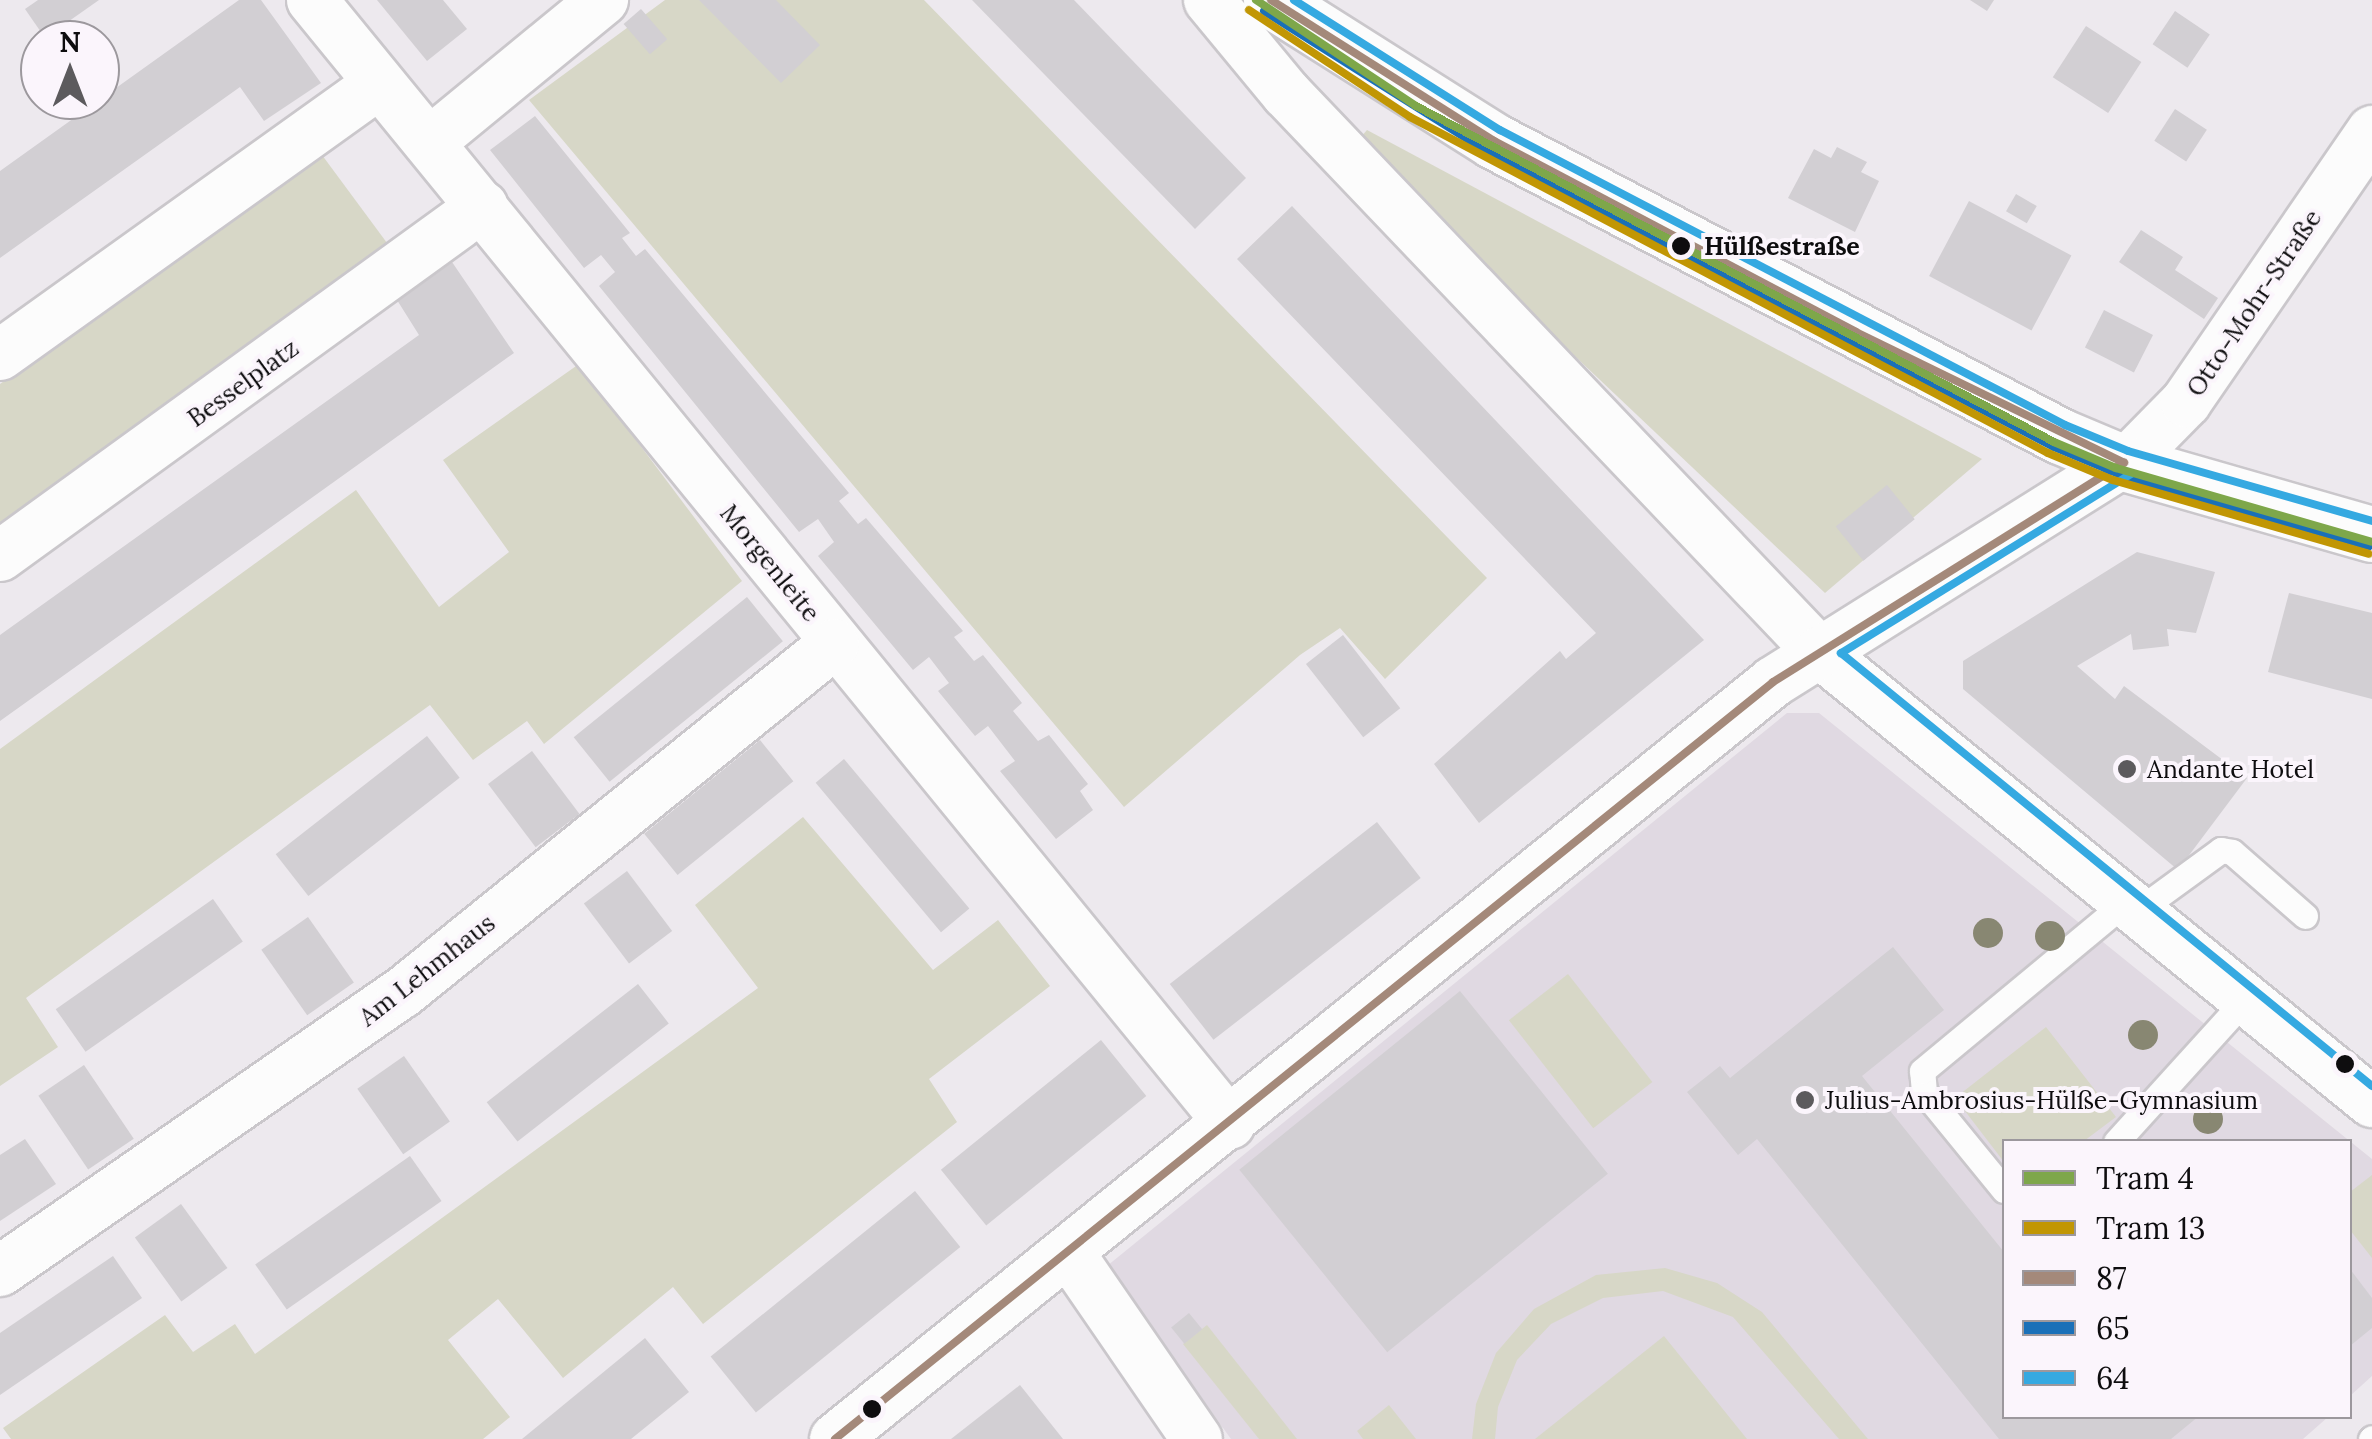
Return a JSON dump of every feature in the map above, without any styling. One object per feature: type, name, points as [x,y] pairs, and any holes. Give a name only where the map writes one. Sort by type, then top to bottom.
[{"type":"street","name":"Morgenleite","points":[[312,0],[834,644],[1230,1124]]},
{"type":"street","points":[[430,142],[603,0]]},
{"type":"street","points":[[1209,0],[1286,93],[1819,652],[2372,1102]]},
{"type":"street","points":[[1286,93],[1292,15],[1494,141],[1856,332],[2124,464],[2372,534]]},
{"type":"street","points":[[0,354],[379,84]]},
{"type":"street","name":"Otto-Mohr-Straße","points":[[835,1439],[1773,682],[2124,464],[2186,402],[2372,131]]},
{"type":"street","name":"Besselplatz","points":[[0,556],[482,206]]},
{"type":"street","name":"Am Lehmhaus","points":[[0,1271],[402,993],[834,644]]},
{"type":"street","points":[[1069,1253],[1197,1439]]},
{"type":"lane","points":[[2002,1188],[1924,1092],[1922,1070],[2130,908],[2221,850],[2232,852],[2304,916]]},
{"type":"lane","points":[[2119,1139],[2244,1000]]},
{"type":"shaded area","name":"Julius-Ambrosius-Hülße-Gymnasium","points":[[1787,713],[1819,713],[2347,1139],[2002,1139],[2002,1419],[2326,1419],[2303,1439],[1231,1439],[1107,1266]]},
{"type":"shaded area","name":"Julius-Ambrosius-Hülße-Gymnasium","points":[[2352,1143],[2372,1159],[2372,1376],[2352,1394]]},
{"type":"green space","points":[[665,0],[924,0],[1487,578],[1385,679],[1340,628],[1300,655],[1124,807],[529,100]]},
{"type":"green space","points":[[1367,130],[1982,459],[1825,593],[1353,146]]},
{"type":"green space","points":[[322,155],[390,247],[0,529],[0,384]]},
{"type":"green space","points":[[579,364],[742,581],[544,744],[527,721],[473,760],[430,705],[26,998],[58,1047],[0,1086],[0,749],[356,490],[439,607],[509,552],[443,460]]},
{"type":"green space","points":[[803,817],[933,970],[998,920],[1050,986],[929,1079],[957,1122],[703,1324],[673,1287],[563,1378],[498,1299],[448,1340],[510,1417],[483,1439],[11,1439],[3,1428],[165,1315],[193,1352],[235,1324],[255,1354],[758,988],[695,905]]},
{"type":"green space","points":[[1568,974],[1652,1082],[1593,1128],[1509,1020]]},
{"type":"green space","points":[[2046,1027],[2116,1117],[2087,1139],[2002,1139],[2002,1159],[1955,1098]]},
{"type":"green space","points":[[2372,1175],[2372,1258],[2352,1233],[2352,1190]]},
{"type":"green space","points":[[1665,1268],[1717,1283],[1762,1312],[1868,1439],[1839,1439],[1733,1317],[1663,1291],[1603,1298],[1551,1324],[1517,1360],[1498,1407],[1495,1439],[1472,1439],[1476,1404],[1496,1353],[1534,1309],[1596,1275]]},
{"type":"green space","points":[[1207,1325],[1297,1439],[1259,1439],[1183,1344]]},
{"type":"green space","points":[[1664,1336],[1747,1439],[1535,1439]]},
{"type":"green space","points":[[1389,1405],[1416,1439],[1363,1439],[1357,1431]]},
{"type":"building","points":[[38,0],[99,0],[71,20],[33,20],[25,9]]},
{"type":"building","points":[[239,0],[261,0],[321,83],[264,121],[240,87],[0,258],[0,171],[71,120],[120,120],[120,85]]},
{"type":"building","points":[[377,0],[443,0],[467,29],[427,61]]},
{"type":"building","points":[[699,0],[776,0],[820,45],[781,83]]},
{"type":"building","points":[[972,0],[1074,0],[1246,178],[1195,229]]},
{"type":"building","points":[[1970,0],[1994,0],[1987,11]]},
{"type":"building","points":[[641,9],[667,39],[650,54],[624,24]]},
{"type":"building","points":[[2175,11],[2210,34],[2187,68],[2153,44]]},
{"type":"building","points":[[2086,26],[2141,62],[2108,113],[2053,77]]},
{"type":"building","points":[[2175,109],[2207,130],[2186,162],[2154,141]]},
{"type":"building","points":[[535,116],[630,233],[622,238],[636,256],[645,249],[849,493],[839,501],[858,524],[866,518],[963,631],[954,637],[974,661],[983,655],[1022,703],[1013,711],[1038,741],[1049,735],[1088,784],[1080,791],[1093,810],[1056,839],[1000,771],[1015,761],[988,726],[975,736],[938,691],[949,683],[929,657],[913,670],[818,556],[834,542],[818,519],[799,532],[599,286],[615,272],[601,255],[584,268],[490,150]]},
{"type":"building","points":[[1837,147],[1867,162],[1861,172],[1879,181],[1855,232],[1788,198],[1814,149],[1831,158]]},
{"type":"building","points":[[2016,194],[2037,206],[2027,223],[2006,211]]},
{"type":"building","points":[[1969,201],[2071,255],[2032,331],[1929,276]]},
{"type":"building","points":[[1292,206],[1704,640],[1479,823],[1434,764],[1560,651],[1566,659],[1596,633],[1237,259]]},
{"type":"building","points":[[2141,230],[2183,257],[2175,270],[2218,298],[2204,319],[2119,262]]},
{"type":"building","points":[[452,262],[514,353],[0,721],[0,635],[419,335],[397,300]]},
{"type":"building","points":[[2104,310],[2153,335],[2134,372],[2085,347]]},
{"type":"building","points":[[1887,485],[1915,519],[1863,561],[1836,527]]},
{"type":"building","points":[[2137,552],[2215,572],[2196,633],[2167,629],[2169,646],[2133,650],[2131,634],[2077,666],[2115,699],[2124,686],[2247,778],[2178,870],[1963,689],[1963,661]]},
{"type":"building","points":[[2289,593],[2372,613],[2372,699],[2268,672]]},
{"type":"building","points":[[747,597],[783,641],[610,782],[574,737]]},
{"type":"building","points":[[1343,635],[1400,708],[1363,737],[1306,664]]},
{"type":"building","points":[[427,736],[460,778],[308,896],[276,854]]},
{"type":"building","points":[[760,740],[793,781],[678,875],[644,834]]},
{"type":"building","points":[[532,751],[580,814],[536,847],[488,784]]},
{"type":"building","points":[[844,759],[969,908],[941,932],[816,783]]},
{"type":"building","points":[[1377,822],[1421,878],[1213,1040],[1170,984]]},
{"type":"building","points":[[627,871],[672,931],[629,963],[584,903]]},
{"type":"building","points":[[213,899],[243,942],[86,1052],[56,1009]]},
{"type":"building","points":[[308,917],[354,983],[307,1015],[261,950]]},
{"type":"building","points":[[1893,947],[1944,1010],[1862,1076],[2002,1250],[2002,1419],[2195,1419],[2171,1439],[1999,1439],[1757,1139],[1738,1155],[1687,1092],[1720,1066],[1730,1078]]},
{"type":"building","points":[[638,984],[669,1023],[517,1142],[487,1102]]},
{"type":"building","points":[[1460,991],[1608,1174],[1387,1352],[1239,1170]]},
{"type":"building","points":[[1101,1040],[1146,1096],[986,1226],[941,1170]]},
{"type":"building","points":[[404,1056],[450,1122],[403,1154],[357,1089]]},
{"type":"building","points":[[84,1065],[134,1139],[88,1170],[38,1096]]},
{"type":"building","points":[[25,1139],[56,1184],[0,1221],[0,1155]]},
{"type":"building","points":[[410,1156],[442,1201],[287,1309],[255,1264]]},
{"type":"building","points":[[915,1191],[960,1247],[756,1412],[711,1357]]},
{"type":"building","points":[[181,1204],[227,1268],[181,1301],[135,1238]]},
{"type":"building","points":[[113,1256],[142,1298],[0,1395],[0,1333]]},
{"type":"building","points":[[2352,1272],[2372,1298],[2372,1328],[2352,1344]]},
{"type":"building","points":[[1189,1313],[1202,1329],[1184,1344],[1171,1327]]},
{"type":"building","points":[[645,1338],[689,1392],[631,1439],[522,1439]]},
{"type":"building","points":[[1020,1385],[1063,1439],[951,1439]]},
{"type":"tram line","name":"4","points":[[1256,0],[1416,106],[2054,442],[2116,468],[2372,542]]},
{"type":"tram line","name":"13","points":[[1249,10],[1410,117],[2048,453],[2113,480],[2369,554]]},
{"type":"transit line","name":"87","points":[[1271,0],[1494,141],[1856,332],[2124,463]]},
{"type":"transit line","name":"64","points":[[1294,0],[1500,130],[2065,425],[2128,451],[2372,521]]},
{"type":"transit line","name":"65","points":[[1264,11],[1488,152],[2054,447],[2121,475],[2369,546]]},
{"type":"transit line","name":"87","points":[[835,1439],[1773,682],[2124,463]]},
{"type":"transit line","name":"64","points":[[2131,474],[1841,653],[2372,1086]]},
{"type":"place","name":"Hülßestraße","points":[[1681,246]]},
{"type":"place","name":"Andante Hotel","points":[[2127,769]]},
{"type":"place","name":"Julius-Ambrosius-Hülße-Gymnasium","points":[[1805,1100]]}]
